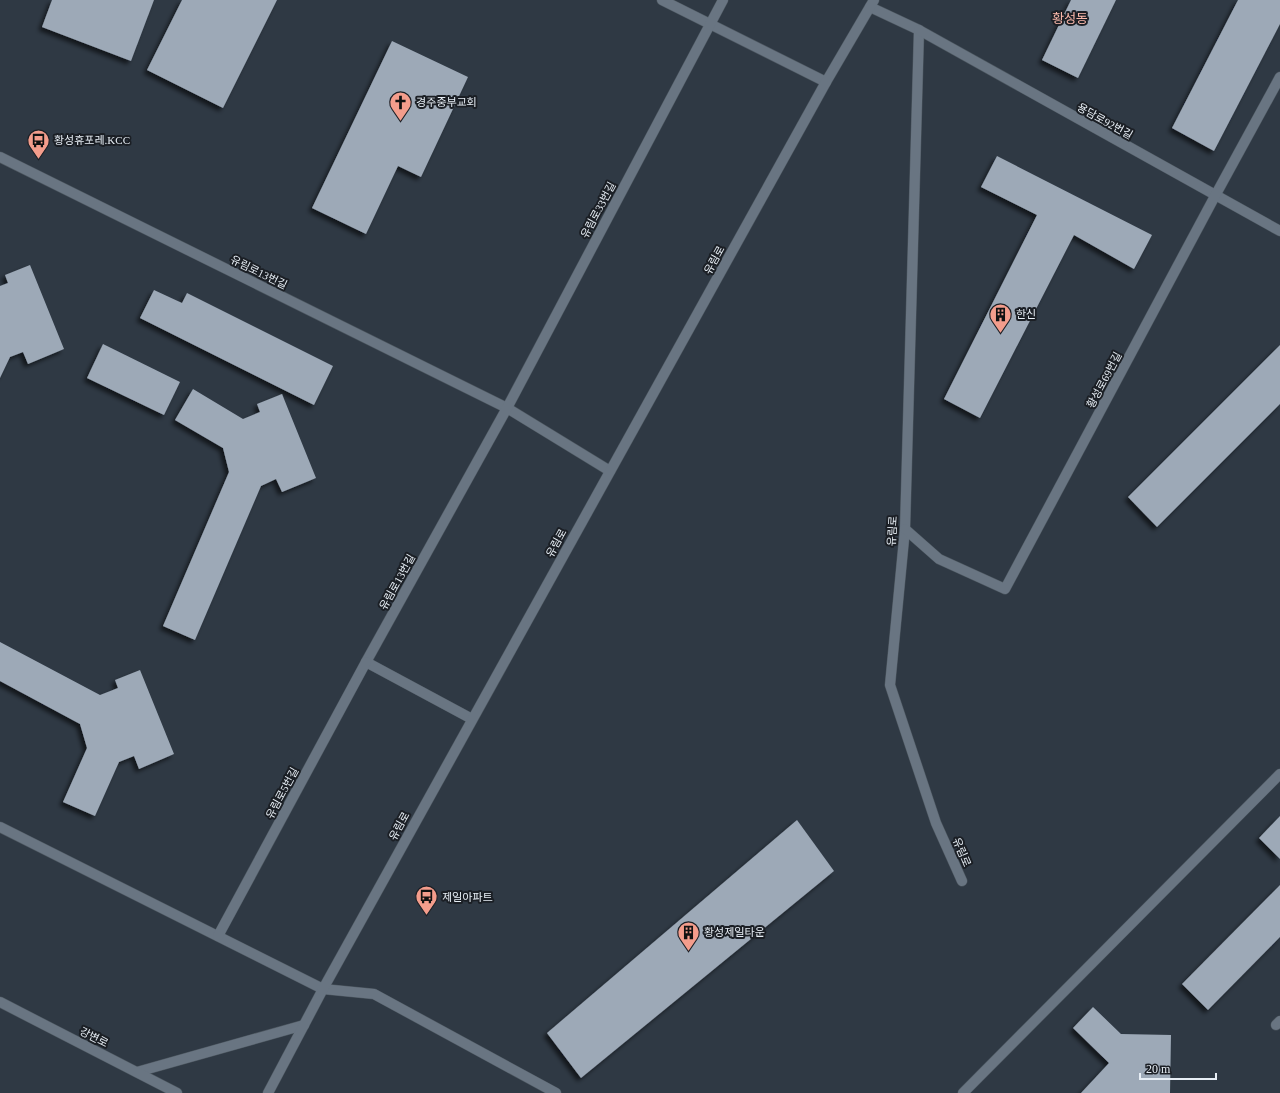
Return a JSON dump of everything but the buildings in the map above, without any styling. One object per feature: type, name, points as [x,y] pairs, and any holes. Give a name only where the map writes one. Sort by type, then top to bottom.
[{"type":"street","points":[[662,0],[826,82]]},
{"type":"street","name":"유림로33번길","points":[[507,408],[723,0]]},
{"type":"street","name":"유림로","points":[[268,1093],[323,989],[472,719],[826,82],[872,4],[919,30],[905,529],[890,685],[936,823],[962,881]]},
{"type":"street","name":"용담로92번길","points":[[919,30],[1280,231]]},
{"type":"street","name":"황성로69번길","points":[[905,529],[939,559],[1006,589],[1280,77]]},
{"type":"street","name":"유림로13번길","points":[[0,157],[507,408],[610,471]]},
{"type":"street","name":"유림로13번길","points":[[366,662],[507,408]]},
{"type":"street","points":[[366,662],[472,719]]},
{"type":"street","name":"유림로5번길","points":[[218,936],[366,662]]},
{"type":"street","points":[[963,1093],[1280,774]]},
{"type":"street","points":[[0,827],[323,989],[374,994],[556,1093]]},
{"type":"street","name":"강변로","points":[[0,1002],[177,1093]]},
{"type":"street","points":[[137,1072],[304,1025]]},
{"type":"place","name":"경주중부교회","points":[[400,122]]},
{"type":"place","name":"황성휴포레.KCC","points":[[38,160]]},
{"type":"place","name":"한신","points":[[1000,334]]},
{"type":"place","name":"제일아파트","points":[[426,916]]},
{"type":"place","name":"황성제일타운","points":[[689,952]]},
{"type":"district","name":"황성동","points":[[1070,18]]}]
